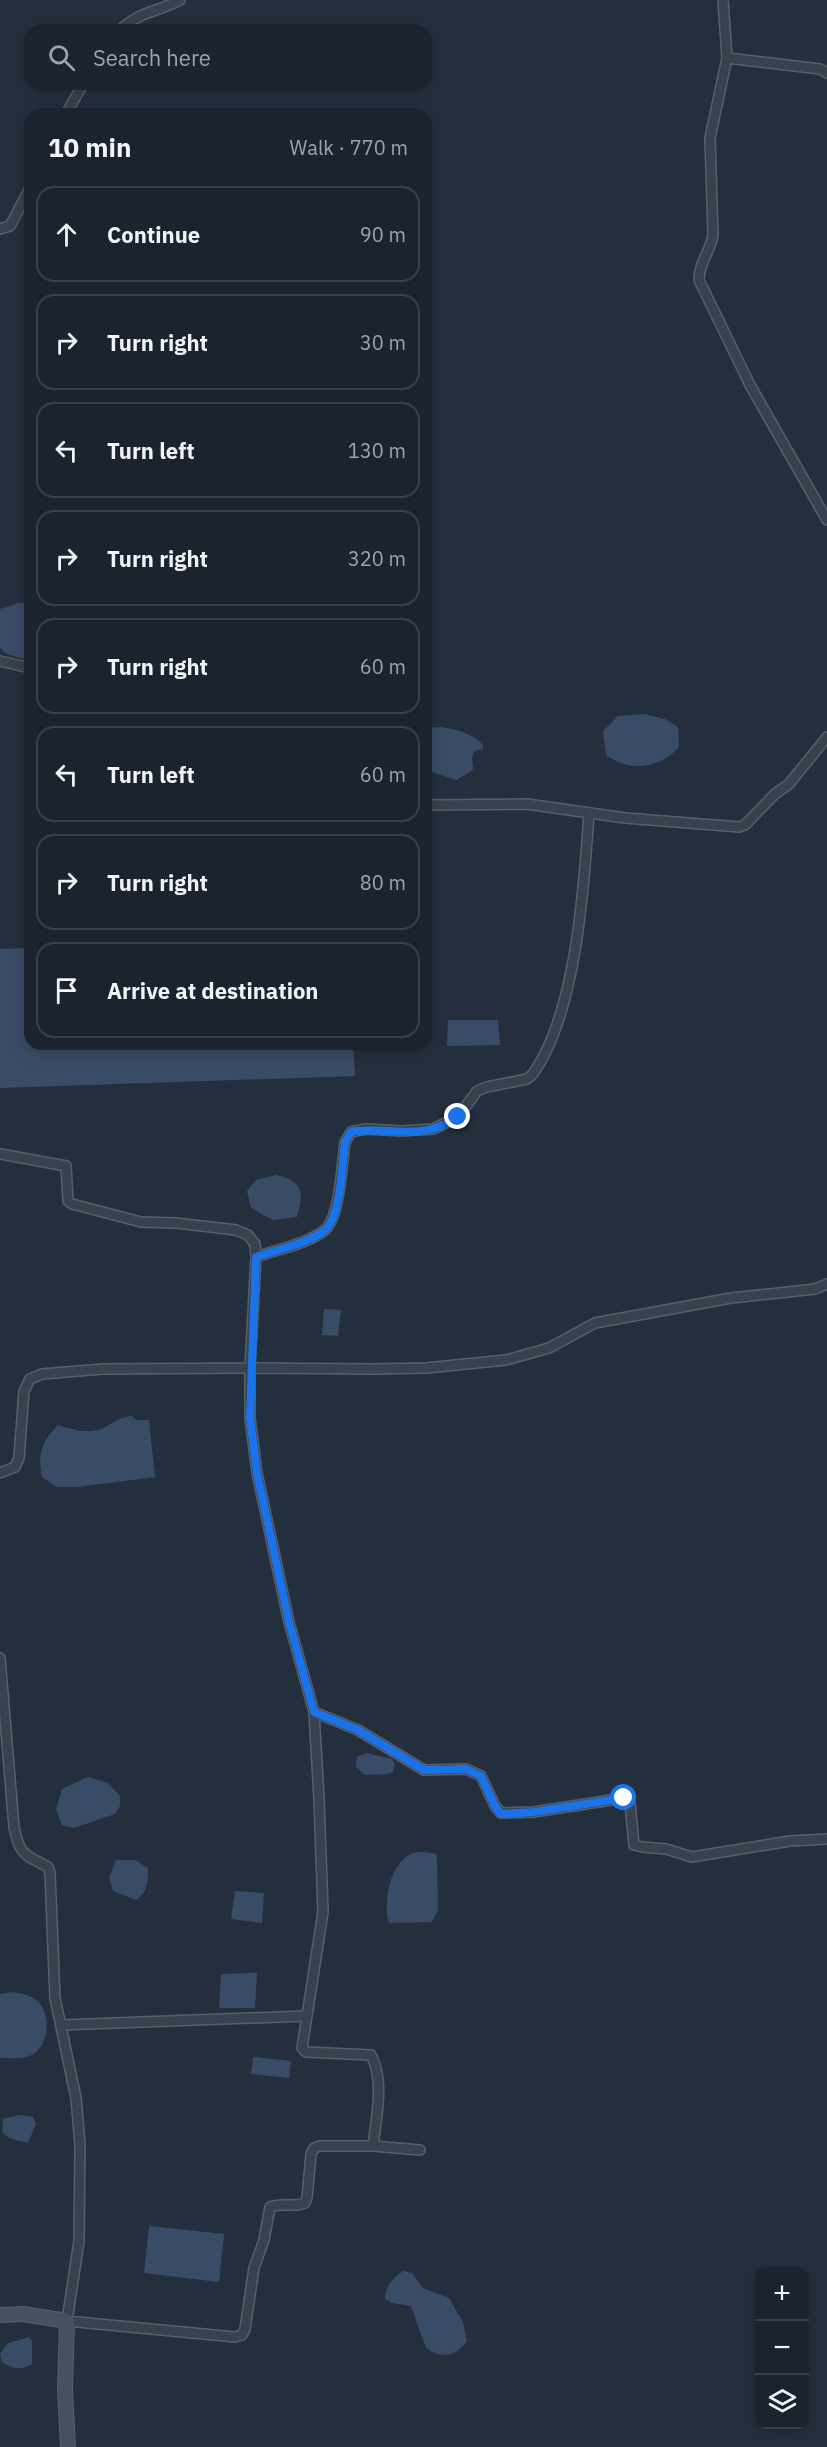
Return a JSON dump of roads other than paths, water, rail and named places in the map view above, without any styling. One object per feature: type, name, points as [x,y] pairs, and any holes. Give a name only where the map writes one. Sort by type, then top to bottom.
[{"type":"main road","points":[[0,2315],[23,2314],[67,2321],[68,2447]]},
{"type":"street","points":[[128,24],[139,15],[180,0]]},
{"type":"street","points":[[723,0],[727,58],[710,138],[713,235],[711,249],[701,264],[699,280],[750,385],[827,520]]},
{"type":"street","points":[[727,58],[820,69],[827,73]]},
{"type":"street","points":[[69,108],[80,90]]},
{"type":"street","points":[[0,230],[10,226],[24,199]]},
{"type":"street","points":[[0,661],[24,667]]},
{"type":"street","points":[[432,805],[527,804],[589,813],[739,827],[746,825],[775,794],[789,784],[827,737]]},
{"type":"street","points":[[256,1257],[315,1236],[334,1219],[345,1142],[351,1132],[366,1129],[402,1131],[432,1129],[458,1117],[477,1091],[532,1076],[559,1019],[570,978],[585,870],[589,813]]},
{"type":"street","points":[[0,1154],[66,1166],[68,1201],[72,1204],[141,1222],[176,1223],[236,1230],[248,1235],[255,1244],[250,1418],[257,1473],[289,1622],[314,1712],[322,1912],[301,2042],[306,2052],[367,2054],[374,2059],[378,2095],[373,2146]]},
{"type":"street","points":[[0,1473],[15,1467],[19,1458],[24,1391],[30,1379],[42,1374],[103,1369],[426,1368],[506,1360],[549,1348],[595,1323],[731,1298],[815,1288],[827,1284]]},
{"type":"street","points":[[0,1658],[14,1827],[18,1846],[23,1854],[48,1867],[50,1873],[55,1998],[76,2098],[80,2144],[79,2241],[67,2321],[235,2337],[242,2335],[245,2329],[254,2268],[264,2240],[270,2207],[276,2204],[299,2206],[305,2204],[310,2154],[314,2148],[373,2146],[420,2150]]},
{"type":"street","points":[[314,1712],[358,1730],[424,1770],[466,1769],[481,1776],[501,1814],[534,1812],[624,1798],[630,1803],[634,1845],[666,1849],[692,1857],[790,1841],[827,1839]]},
{"type":"street","points":[[61,2025],[306,2016]]},
{"type":"water","points":[[18,603],[24,604],[24,659],[7,654],[0,648],[0,609]]},
{"type":"water","points":[[644,714],[665,719],[678,727],[679,747],[662,760],[644,766],[624,764],[606,755],[603,731],[618,716]]},
{"type":"water","points":[[440,727],[469,734],[483,745],[483,749],[474,751],[473,770],[456,780],[432,772],[432,728]]},
{"type":"water","points":[[24,948],[24,1050],[353,1050],[355,1076],[0,1088],[0,949]]},
{"type":"water","points":[[448,1020],[498,1020],[500,1045],[447,1046]]},
{"type":"water","points":[[276,1175],[292,1181],[299,1189],[301,1194],[297,1217],[273,1220],[251,1208],[247,1191],[256,1180]]},
{"type":"water","points":[[324,1309],[341,1310],[338,1336],[322,1335]]},
{"type":"water","points":[[131,1416],[136,1420],[149,1420],[155,1477],[77,1487],[57,1487],[42,1477],[40,1461],[42,1449],[58,1425],[90,1431]]},
{"type":"water","points":[[366,1753],[392,1759],[395,1765],[393,1772],[365,1775],[356,1767],[357,1757]]},
{"type":"water","points":[[88,1777],[108,1783],[120,1796],[120,1806],[115,1814],[74,1828],[62,1825],[56,1809],[62,1789]]},
{"type":"water","points":[[412,1853],[436,1854],[437,1859],[438,1910],[432,1922],[389,1923],[387,1905],[389,1885],[397,1866]]},
{"type":"water","points":[[116,1860],[135,1860],[148,1868],[145,1890],[136,1900],[113,1891],[109,1877]]},
{"type":"water","points":[[235,1891],[264,1893],[262,1923],[231,1919]]},
{"type":"water","points":[[257,1973],[255,2008],[219,2008],[221,1974]]},
{"type":"water","points":[[12,1992],[35,1999],[44,2010],[47,2023],[45,2036],[40,2048],[33,2055],[0,2058],[0,1994]]},
{"type":"water","points":[[253,2057],[291,2061],[289,2078],[251,2074]]},
{"type":"water","points":[[19,2115],[33,2117],[36,2124],[28,2143],[9,2138],[2,2132],[3,2119]]},
{"type":"water","points":[[149,2226],[224,2234],[219,2282],[144,2273]]},
{"type":"water","points":[[404,2271],[412,2273],[423,2288],[449,2298],[463,2322],[467,2341],[458,2350],[443,2355],[426,2348],[411,2306],[392,2303],[385,2299],[391,2282]]},
{"type":"water","points":[[29,2337],[32,2341],[32,2364],[24,2368],[17,2368],[2,2362],[0,2354],[8,2343]]}]
